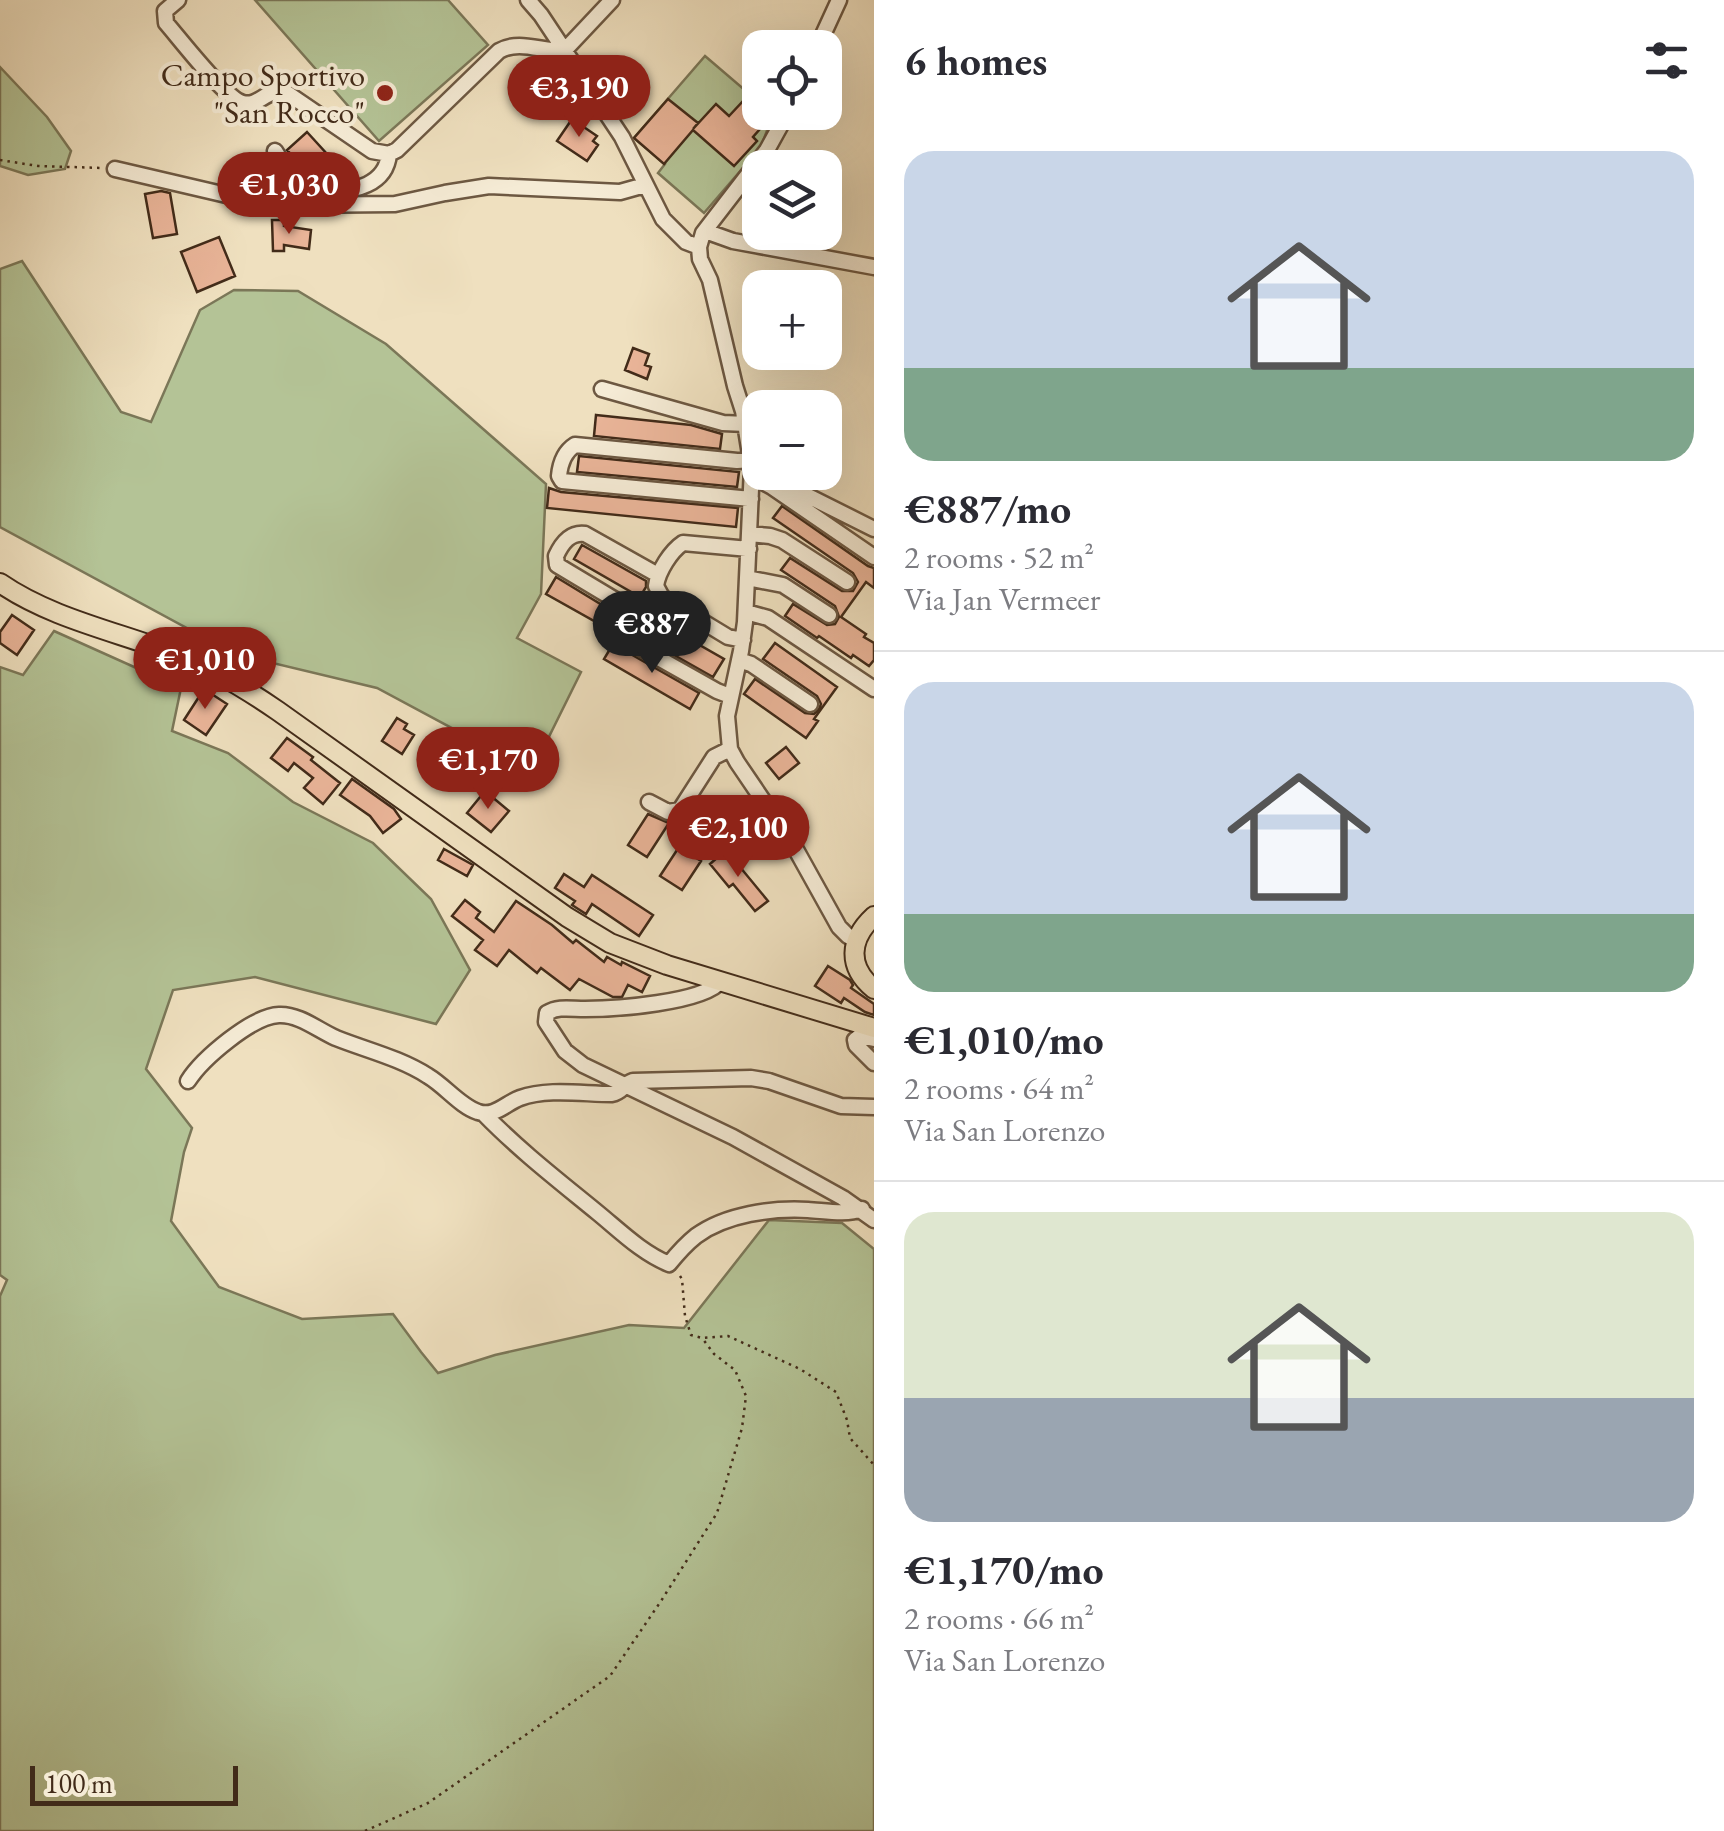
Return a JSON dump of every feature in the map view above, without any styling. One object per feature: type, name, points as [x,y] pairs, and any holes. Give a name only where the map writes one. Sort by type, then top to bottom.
[{"type":"main road","points":[[0,583],[40,605],[183,656],[231,680],[588,931],[637,954],[874,1028]]},
{"type":"main road","points":[[874,916],[863,928],[854,953],[862,978],[874,989]]},
{"type":"street","points":[[178,0],[164,11],[166,24],[229,96],[246,104],[273,91],[287,93],[378,153],[396,150],[508,46],[564,50]]},
{"type":"street","points":[[528,0],[622,137],[667,224],[686,242],[699,246]]},
{"type":"street","points":[[564,50],[612,0]]},
{"type":"street","points":[[825,30],[838,0]]},
{"type":"street","points":[[742,411],[699,246],[705,231],[778,130]]},
{"type":"street","points":[[275,151],[295,180],[314,191],[363,187],[383,172],[389,154]]},
{"type":"street","points":[[115,169],[287,205],[395,204],[488,186],[620,192],[645,185]]},
{"type":"street","points":[[705,231],[874,268]]},
{"type":"street","points":[[602,389],[723,423],[742,424]]},
{"type":"street","points":[[742,464],[574,445],[562,461],[559,474],[561,481],[751,500]]},
{"type":"street","points":[[752,490],[743,640],[726,716],[730,748],[794,846],[839,926],[857,940]]},
{"type":"street","points":[[776,490],[874,557]]},
{"type":"street","points":[[794,490],[874,529]]},
{"type":"street","points":[[622,604],[557,564],[556,556],[567,538],[584,534],[658,575]]},
{"type":"street","points":[[743,640],[728,636],[662,598],[656,589],[658,575],[678,546],[770,536],[847,582]]},
{"type":"street","points":[[748,578],[783,585],[829,615]]},
{"type":"street","points":[[746,612],[775,622],[874,689]]},
{"type":"street","points":[[621,637],[730,696]]},
{"type":"street","points":[[739,660],[810,704]]},
{"type":"street","points":[[649,802],[668,812],[680,810],[714,757],[730,748]]},
{"type":"street","points":[[720,981],[710,990],[674,1000],[554,1009],[545,1019],[565,1051],[582,1064],[733,1138],[870,1213]]},
{"type":"street","points":[[188,1081],[215,1049],[237,1034],[270,1017],[282,1015],[299,1020],[419,1071],[484,1114],[506,1137],[635,1243],[669,1264],[699,1234],[748,1215],[776,1211],[870,1213]]},
{"type":"street","points":[[874,1039],[860,1036],[854,1040],[874,1063]]},
{"type":"street","points":[[484,1114],[528,1095],[612,1094],[630,1082],[642,1081],[760,1079],[841,1106],[874,1107]]},
{"type":"path","points":[[0,160],[38,166],[115,169]]},
{"type":"path","points":[[669,1264],[682,1279],[684,1316],[691,1335],[728,1336],[800,1368],[836,1392],[850,1438],[874,1465]]},
{"type":"path","points":[[365,1831],[428,1804],[610,1676],[661,1602],[717,1513],[742,1428],[746,1396],[735,1370],[714,1354],[702,1338]]},
{"type":"green space","name":"Campo Sportivo \"San Rocco\"","points":[[255,0],[448,0],[488,45],[379,141]]},
{"type":"green space","points":[[705,56],[742,88],[742,130],[767,130],[758,150],[742,150],[742,169],[704,213],[658,173],[665,164],[634,138]]},
{"type":"green space","points":[[0,67],[47,117],[71,151],[65,169],[28,175],[0,166]]},
{"type":"green space","points":[[22,261],[121,412],[151,422],[200,310],[234,290],[298,291],[386,344],[546,484],[541,594],[517,638],[581,672],[532,771],[377,688],[235,654],[0,527],[0,269]]},
{"type":"green space","points":[[54,631],[181,688],[172,731],[228,753],[293,802],[373,843],[431,899],[470,970],[436,1024],[255,977],[173,990],[146,1069],[192,1128],[171,1221],[219,1287],[302,1319],[393,1314],[438,1373],[495,1355],[629,1325],[684,1328],[769,1220],[842,1223],[874,1249],[874,1831],[0,1831],[0,1296],[7,1280],[0,1275],[0,667],[23,675]]},
{"type":"building","points":[[668,99],[698,123],[693,129],[716,104],[729,116],[742,102],[742,130],[759,130],[753,137],[757,141],[749,150],[742,150],[742,157],[734,166],[693,130],[664,164],[634,138]]},
{"type":"building","points":[[572,119],[597,136],[593,141],[598,145],[587,161],[557,141]]},
{"type":"building","points":[[307,132],[337,165],[319,180],[287,150]]},
{"type":"building","points":[[170,193],[177,234],[153,238],[145,194]]},
{"type":"building","points":[[272,220],[311,230],[309,249],[284,245],[284,251],[273,251]]},
{"type":"building","points":[[219,237],[235,276],[197,292],[181,252]]},
{"type":"building","points":[[633,348],[649,354],[645,365],[651,367],[647,379],[625,370]]},
{"type":"building","points":[[596,415],[691,425],[722,434],[720,449],[594,436]]},
{"type":"building","points":[[579,456],[739,472],[737,487],[577,472]]},
{"type":"building","points":[[549,488],[738,508],[736,527],[547,508]]},
{"type":"building","points":[[782,506],[874,568],[874,588],[866,582],[841,617],[874,643],[874,660],[869,666],[785,616],[793,604],[827,625],[835,624],[839,617],[835,606],[781,570],[790,558],[842,591],[853,591],[858,582],[853,573],[773,518]]},
{"type":"building","points":[[582,545],[646,581],[640,597],[574,559]]},
{"type":"building","points":[[556,577],[617,614],[632,619],[638,610],[724,659],[713,677],[626,628],[612,631],[546,594]]},
{"type":"building","points":[[12,615],[34,630],[17,655],[0,643],[0,632]]},
{"type":"building","points":[[775,643],[837,687],[814,719],[818,721],[806,738],[744,694],[755,679],[805,713],[814,714],[819,709],[817,696],[763,659]]},
{"type":"building","points":[[613,644],[699,693],[690,709],[604,659]]},
{"type":"building","points":[[204,689],[227,704],[206,735],[184,720]]},
{"type":"building","points":[[397,718],[414,735],[402,754],[382,741]]},
{"type":"building","points":[[287,738],[340,783],[323,804],[304,788],[313,778],[294,763],[288,771],[271,758]]},
{"type":"building","points":[[786,747],[799,763],[779,779],[766,763]]},
{"type":"building","points":[[352,779],[394,809],[401,819],[383,833],[370,816],[340,795]]},
{"type":"building","points":[[485,791],[509,811],[491,832],[467,813]]},
{"type":"building","points":[[746,806],[763,826],[735,850],[718,830]]},
{"type":"building","points":[[648,814],[669,823],[647,857],[628,845]]},
{"type":"building","points":[[679,847],[701,861],[682,890],[660,876]]},
{"type":"building","points":[[444,849],[473,865],[467,876],[438,860]]},
{"type":"building","points":[[726,850],[768,901],[755,911],[710,864]]},
{"type":"building","points":[[564,874],[584,887],[592,875],[653,915],[639,936],[592,904],[586,914],[555,888]]},
{"type":"building","points":[[465,900],[480,912],[476,918],[494,932],[516,901],[604,962],[607,957],[650,976],[642,992],[628,985],[622,997],[613,997],[579,979],[570,990],[541,968],[537,973],[509,950],[497,966],[475,950],[483,940],[452,916]]},
{"type":"building","points":[[828,966],[850,980],[851,988],[874,1004],[874,1015],[844,998],[841,1003],[815,986]]},
{"type":"place","name":"Campo Sportivo \"San Rocco\"","points":[[385,93]]}]
